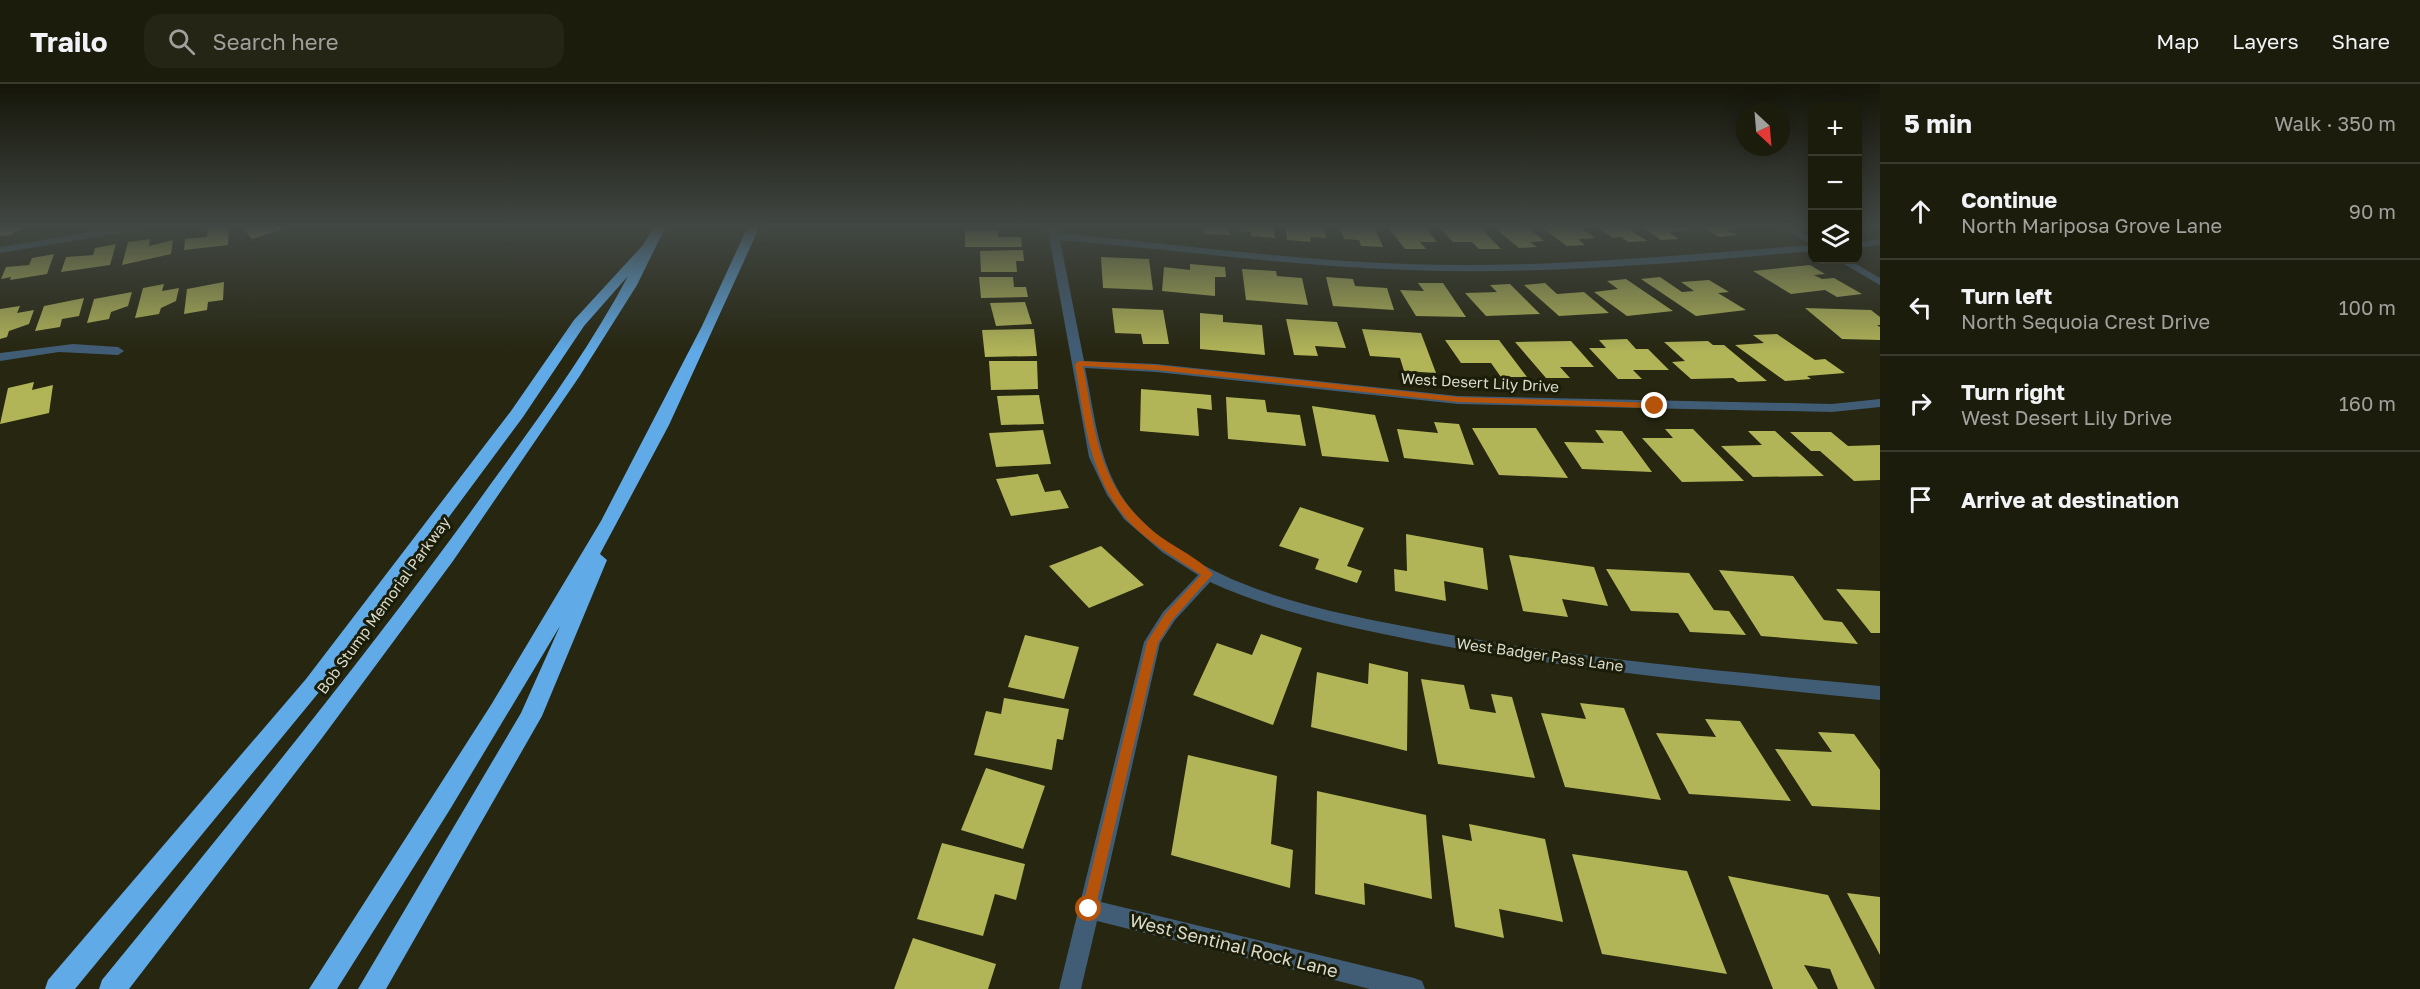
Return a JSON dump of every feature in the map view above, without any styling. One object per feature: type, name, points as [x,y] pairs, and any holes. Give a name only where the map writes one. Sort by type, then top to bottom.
[{"type":"highway","points":[[58,989],[313,686],[517,414],[579,323],[628,268]]},
{"type":"highway","name":"Bob Stump Memorial Parkway","points":[[112,989],[339,700],[484,502],[631,282],[637,268]]},
{"type":"highway","points":[[322,989],[438,810],[630,486],[699,352],[736,268]]},
{"type":"highway","points":[[371,989],[531,716],[630,486]]},
{"type":"street","name":"West Badger Pass Lane","points":[[1060,268],[1096,457],[1108,483],[1128,515],[1162,544],[1208,574],[1305,610],[1494,650],[1880,693]]},
{"type":"street","points":[[1856,268],[1880,282]]},
{"type":"street","points":[[0,357],[33,350],[78,346],[118,351]]},
{"type":"street","name":"West Desert Lily Drive","points":[[1079,364],[1156,368],[1458,400],[1808,407],[1880,403]]},
{"type":"street","points":[[1070,989],[1152,642],[1169,616],[1208,574]]},
{"type":"street","name":"West Sentinal Rock Lane","points":[[1089,909],[1414,989]]},
{"type":"building","points":[[5,268],[49,268],[47,274],[10,280],[11,277],[1,279]]},
{"type":"building","points":[[62,268],[87,268],[61,272]]},
{"type":"building","points":[[981,268],[1017,268],[1017,272],[981,272]]},
{"type":"building","points":[[1102,268],[1150,268],[1153,290],[1103,288]]},
{"type":"building","points":[[1164,268],[1225,268],[1226,277],[1215,277],[1215,296],[1162,291]]},
{"type":"building","points":[[1815,268],[1825,274],[1814,275],[1822,279],[1834,278],[1862,294],[1837,297],[1825,290],[1791,294],[1753,271]]},
{"type":"building","points":[[1242,269],[1276,271],[1277,276],[1302,278],[1308,305],[1246,300]]},
{"type":"building","points":[[979,277],[1013,277],[1014,287],[1026,287],[1028,297],[981,298]]},
{"type":"building","points":[[1326,277],[1353,279],[1355,286],[1387,288],[1394,310],[1333,306]]},
{"type":"building","points":[[1660,277],[1682,292],[1694,291],[1681,282],[1709,280],[1729,292],[1718,293],[1746,310],[1696,316],[1641,279]]},
{"type":"building","points":[[1626,279],[1673,311],[1627,316],[1594,292],[1618,289],[1607,281]]},
{"type":"building","points":[[224,282],[223,300],[208,302],[207,310],[184,314],[187,289]]},
{"type":"building","points":[[1418,283],[1443,283],[1466,317],[1416,316],[1400,290],[1424,291]]},
{"type":"building","points":[[1545,283],[1557,294],[1584,292],[1609,313],[1559,316],[1524,285]]},
{"type":"building","points":[[164,284],[162,291],[179,288],[176,301],[161,308],[159,314],[135,318],[143,288]]},
{"type":"building","points":[[1510,284],[1540,314],[1486,316],[1465,293],[1497,292],[1490,285]]},
{"type":"building","points":[[132,292],[128,306],[111,312],[109,319],[87,323],[94,299]]},
{"type":"building","points":[[84,298],[79,316],[62,319],[60,327],[35,331],[44,306]]},
{"type":"building","points":[[1025,302],[1032,324],[996,326],[990,303]]},
{"type":"building","points":[[20,306],[17,313],[34,310],[29,324],[9,331],[7,337],[0,339],[0,309]]},
{"type":"building","points":[[1112,308],[1163,310],[1169,344],[1143,344],[1141,334],[1115,333]]},
{"type":"building","points":[[1805,308],[1871,310],[1880,317],[1880,325],[1877,325],[1880,327],[1880,340],[1842,339]]},
{"type":"building","points":[[1200,313],[1223,315],[1223,322],[1262,325],[1265,355],[1200,349]]},
{"type":"building","points":[[1286,319],[1337,322],[1346,348],[1315,346],[1318,356],[1294,355]]},
{"type":"building","points":[[1034,329],[1037,356],[985,357],[982,330]]},
{"type":"building","points":[[1362,329],[1421,333],[1436,373],[1404,371],[1400,358],[1370,356]]},
{"type":"building","points":[[1777,334],[1815,360],[1825,359],[1845,373],[1807,376],[1811,379],[1785,381],[1735,345],[1764,343],[1753,335]]},
{"type":"building","points":[[1627,339],[1636,349],[1648,349],[1669,370],[1633,370],[1642,379],[1618,379],[1589,348],[1606,348],[1599,340]]},
{"type":"building","points":[[1445,340],[1499,340],[1527,377],[1501,377],[1491,363],[1461,363]]},
{"type":"building","points":[[1571,341],[1594,367],[1560,367],[1570,378],[1546,378],[1515,342]]},
{"type":"building","points":[[1708,341],[1713,345],[1724,345],[1767,381],[1738,382],[1733,378],[1691,379],[1672,362],[1685,361],[1664,342]]},
{"type":"building","points":[[989,361],[1037,361],[1038,389],[991,390]]},
{"type":"building","points":[[34,382],[32,390],[53,385],[49,413],[0,424],[8,388]]},
{"type":"building","points":[[1141,389],[1211,395],[1212,410],[1197,408],[1199,436],[1140,431]]},
{"type":"building","points":[[1039,395],[1044,424],[1001,425],[997,396]]},
{"type":"building","points":[[1226,397],[1265,400],[1267,412],[1300,415],[1306,446],[1228,439]]},
{"type":"building","points":[[1312,406],[1375,415],[1389,462],[1322,456]]},
{"type":"building","points":[[1434,422],[1459,424],[1474,465],[1404,458],[1397,429],[1438,433]]},
{"type":"building","points":[[1472,428],[1536,428],[1568,478],[1499,475]]},
{"type":"building","points":[[1665,429],[1693,429],[1744,481],[1682,482],[1642,438],[1673,438]]},
{"type":"building","points":[[1043,430],[1051,464],[996,467],[989,433]]},
{"type":"building","points":[[1595,430],[1622,431],[1652,472],[1582,469],[1564,442],[1604,443]]},
{"type":"building","points":[[1748,431],[1775,431],[1824,476],[1753,477],[1721,446],[1762,445]]},
{"type":"building","points":[[1790,432],[1831,432],[1848,446],[1880,445],[1880,480],[1854,481],[1820,451],[1811,451]]},
{"type":"building","points":[[1038,474],[1045,492],[1060,490],[1069,508],[1011,516],[996,479]]},
{"type":"building","points":[[1300,507],[1364,528],[1347,566],[1362,571],[1357,583],[1315,569],[1319,559],[1279,546]]},
{"type":"building","points":[[1406,534],[1483,548],[1488,590],[1444,581],[1446,601],[1395,591],[1394,569],[1407,571]]},
{"type":"building","points":[[1101,546],[1144,585],[1089,608],[1049,566]]},
{"type":"building","points":[[1509,555],[1594,567],[1608,606],[1562,599],[1568,617],[1523,611]]},
{"type":"building","points":[[1606,569],[1689,573],[1714,610],[1729,611],[1746,635],[1690,632],[1678,613],[1631,611]]},
{"type":"building","points":[[1719,570],[1793,576],[1824,620],[1842,622],[1858,644],[1761,636]]},
{"type":"building","points":[[1836,589],[1880,591],[1880,633],[1871,633]]},
{"type":"building","points":[[1261,634],[1302,648],[1273,725],[1193,695],[1217,643],[1252,655]]},
{"type":"building","points":[[1025,635],[1079,647],[1064,699],[1008,687]]},
{"type":"building","points":[[1369,663],[1408,672],[1407,751],[1311,727],[1317,672],[1368,684]]},
{"type":"building","points":[[1421,679],[1464,685],[1470,709],[1496,713],[1491,694],[1512,697],[1535,778],[1438,764]]},
{"type":"building","points":[[1004,698],[1069,709],[1063,740],[1057,739],[1052,770],[974,755],[986,711],[1001,714]]},
{"type":"building","points":[[1580,703],[1624,708],[1661,800],[1565,787],[1541,713],[1586,719]]},
{"type":"building","points":[[1705,719],[1740,721],[1791,801],[1689,794],[1656,733],[1716,737]]},
{"type":"building","points":[[1818,732],[1854,734],[1880,770],[1880,810],[1812,806],[1775,749],[1832,752]]},
{"type":"building","points":[[1188,755],[1277,776],[1271,844],[1293,850],[1290,888],[1171,855]]},
{"type":"building","points":[[986,768],[1045,786],[1023,849],[961,830]]},
{"type":"building","points":[[1317,791],[1426,815],[1432,899],[1364,883],[1365,905],[1315,894]]},
{"type":"building","points":[[1469,824],[1545,839],[1563,922],[1499,909],[1504,938],[1455,927],[1442,835],[1472,841]]},
{"type":"building","points":[[942,843],[1025,864],[1016,900],[995,894],[983,936],[917,919]]},
{"type":"building","points":[[1572,854],[1687,871],[1727,974],[1602,954]]},
{"type":"building","points":[[1728,876],[1828,895],[1875,989],[1838,989],[1830,969],[1804,965],[1818,989],[1773,989]]},
{"type":"building","points":[[1847,893],[1880,897],[1880,955]]},
{"type":"building","points":[[913,938],[996,964],[988,989],[894,989]]},
{"type":"route","points":[[1089,909],[1152,642],[1169,616],[1208,574],[1162,544],[1128,515],[1108,483],[1096,457],[1079,364],[1156,368],[1458,400],[1655,406]]}]
